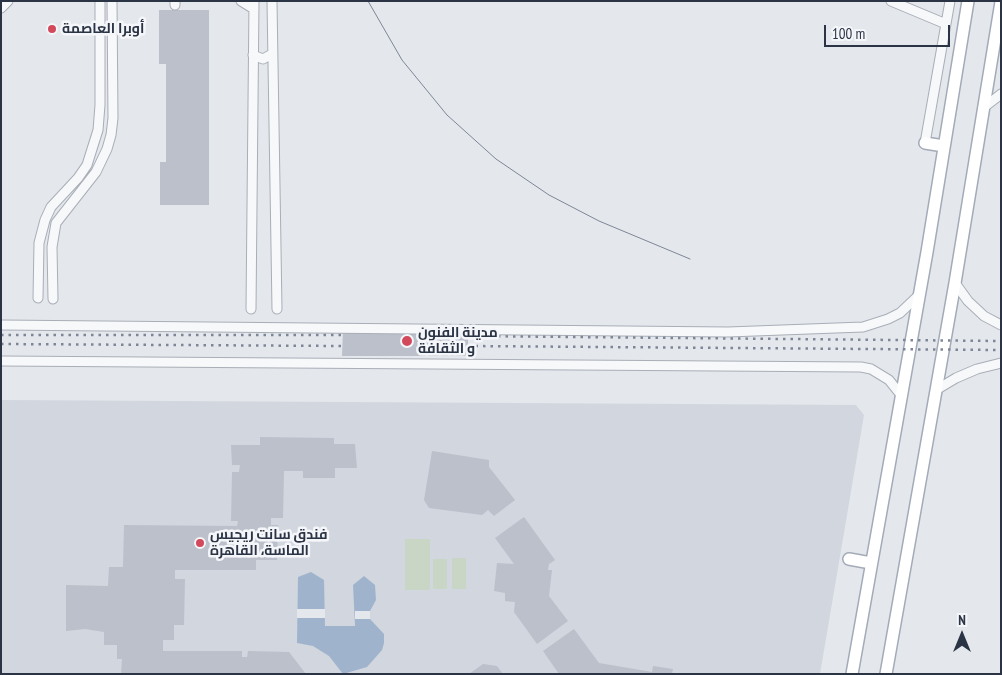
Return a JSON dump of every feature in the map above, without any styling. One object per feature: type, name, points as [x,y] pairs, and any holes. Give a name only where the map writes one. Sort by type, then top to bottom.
[{"type":"main road","points":[[852,674],[919,295],[968,1]]},
{"type":"main road","points":[[886,674],[955,283],[1001,2]]},
{"type":"main road","points":[[925,143],[944,146]]},
{"type":"main road","points":[[849,559],[871,563]]},
{"type":"street","points":[[1,8],[8,1]]},
{"type":"street","points":[[38,298],[39,244],[45,220],[51,208],[87,165],[96,139],[100,105],[100,1]]},
{"type":"street","points":[[53,299],[52,247],[58,220],[96,172],[105,154],[111,135],[112,1]]},
{"type":"street","points":[[242,1],[254,5],[251,309]]},
{"type":"street","points":[[272,1],[277,309]]},
{"type":"street","points":[[891,1],[946,24]]},
{"type":"street","points":[[925,143],[950,1]]},
{"type":"street","points":[[253,55],[263,59],[272,54]]},
{"type":"street","points":[[983,108],[1001,94]]},
{"type":"street","points":[[955,283],[968,301],[984,316],[1001,324]]},
{"type":"street","points":[[1,325],[737,332],[863,327],[882,322],[900,313],[919,295]]},
{"type":"street","points":[[1,361],[861,366],[871,369],[889,380],[901,395]]},
{"type":"street","points":[[936,390],[956,378],[977,369],[1001,363]]},
{"type":"shaded area","points":[[1,400],[856,405],[864,415],[820,674],[1,674]]},
{"type":"green space","points":[[405,539],[430,539],[430,590],[405,590]]},
{"type":"green space","points":[[452,558],[466,558],[466,589],[452,589]]},
{"type":"green space","points":[[433,559],[447,559],[447,589],[433,589]]},
{"type":"water","points":[[311,572],[324,580],[325,626],[355,626],[353,585],[364,576],[375,585],[376,600],[370,611],[370,619],[384,634],[384,643],[382,650],[367,667],[343,674],[329,656],[313,646],[297,643],[298,577]]},
{"type":"pier","points":[[297,609],[325,609],[325,618],[297,618]]},
{"type":"pier","points":[[355,611],[370,611],[370,619],[355,619]]},
{"type":"building","points":[[159,10],[209,10],[209,205],[160,205],[160,162],[166,162],[166,64],[159,64]]},
{"type":"building","points":[[343,331],[468,331],[468,356],[342,356]]},
{"type":"building","name":"فندق سانت ريجيس الماسة، القاهرة","points":[[260,437],[334,438],[334,444],[355,444],[357,468],[335,468],[335,478],[303,478],[303,471],[284,471],[283,518],[271,518],[271,525],[278,525],[277,560],[256,560],[256,570],[175,570],[175,579],[185,579],[184,625],[174,625],[174,640],[163,640],[163,651],[242,651],[242,657],[247,657],[248,651],[289,652],[306,674],[121,674],[122,659],[117,659],[117,645],[104,645],[104,632],[85,629],[66,631],[66,585],[108,586],[109,567],[123,567],[124,525],[237,526],[238,521],[231,521],[232,472],[239,472],[240,465],[232,465],[231,445],[260,445]]},
{"type":"building","points":[[432,451],[489,460],[489,467],[515,500],[494,516],[488,510],[482,515],[429,508],[424,500]]},
{"type":"building","points":[[524,517],[555,560],[549,564],[548,570],[552,570],[549,596],[568,621],[537,644],[514,612],[515,602],[505,601],[505,593],[494,591],[497,563],[514,564],[495,538]]},
{"type":"building","points":[[574,629],[599,663],[652,672],[653,666],[673,669],[672,674],[559,674],[543,651]]},
{"type":"building","points":[[483,664],[497,666],[503,674],[469,674]]},
{"type":"tram line","points":[[368,1],[402,60],[447,115],[496,159],[549,195],[599,221],[690,259]]},
{"type":"railway","points":[[1,335],[343,335]]},
{"type":"railway","points":[[468,336],[1001,341]]},
{"type":"railway","points":[[1,344],[342,346]]},
{"type":"railway","points":[[468,346],[1001,350]]},
{"type":"place","name":"أوبرا العاصمة","points":[[52,29]]},
{"type":"place","name":"مدينة الفنون و الثقافة","points":[[407,341]]},
{"type":"place","name":"فندق سانت ريجيس الماسة، القاهرة","points":[[200,543]]}]
